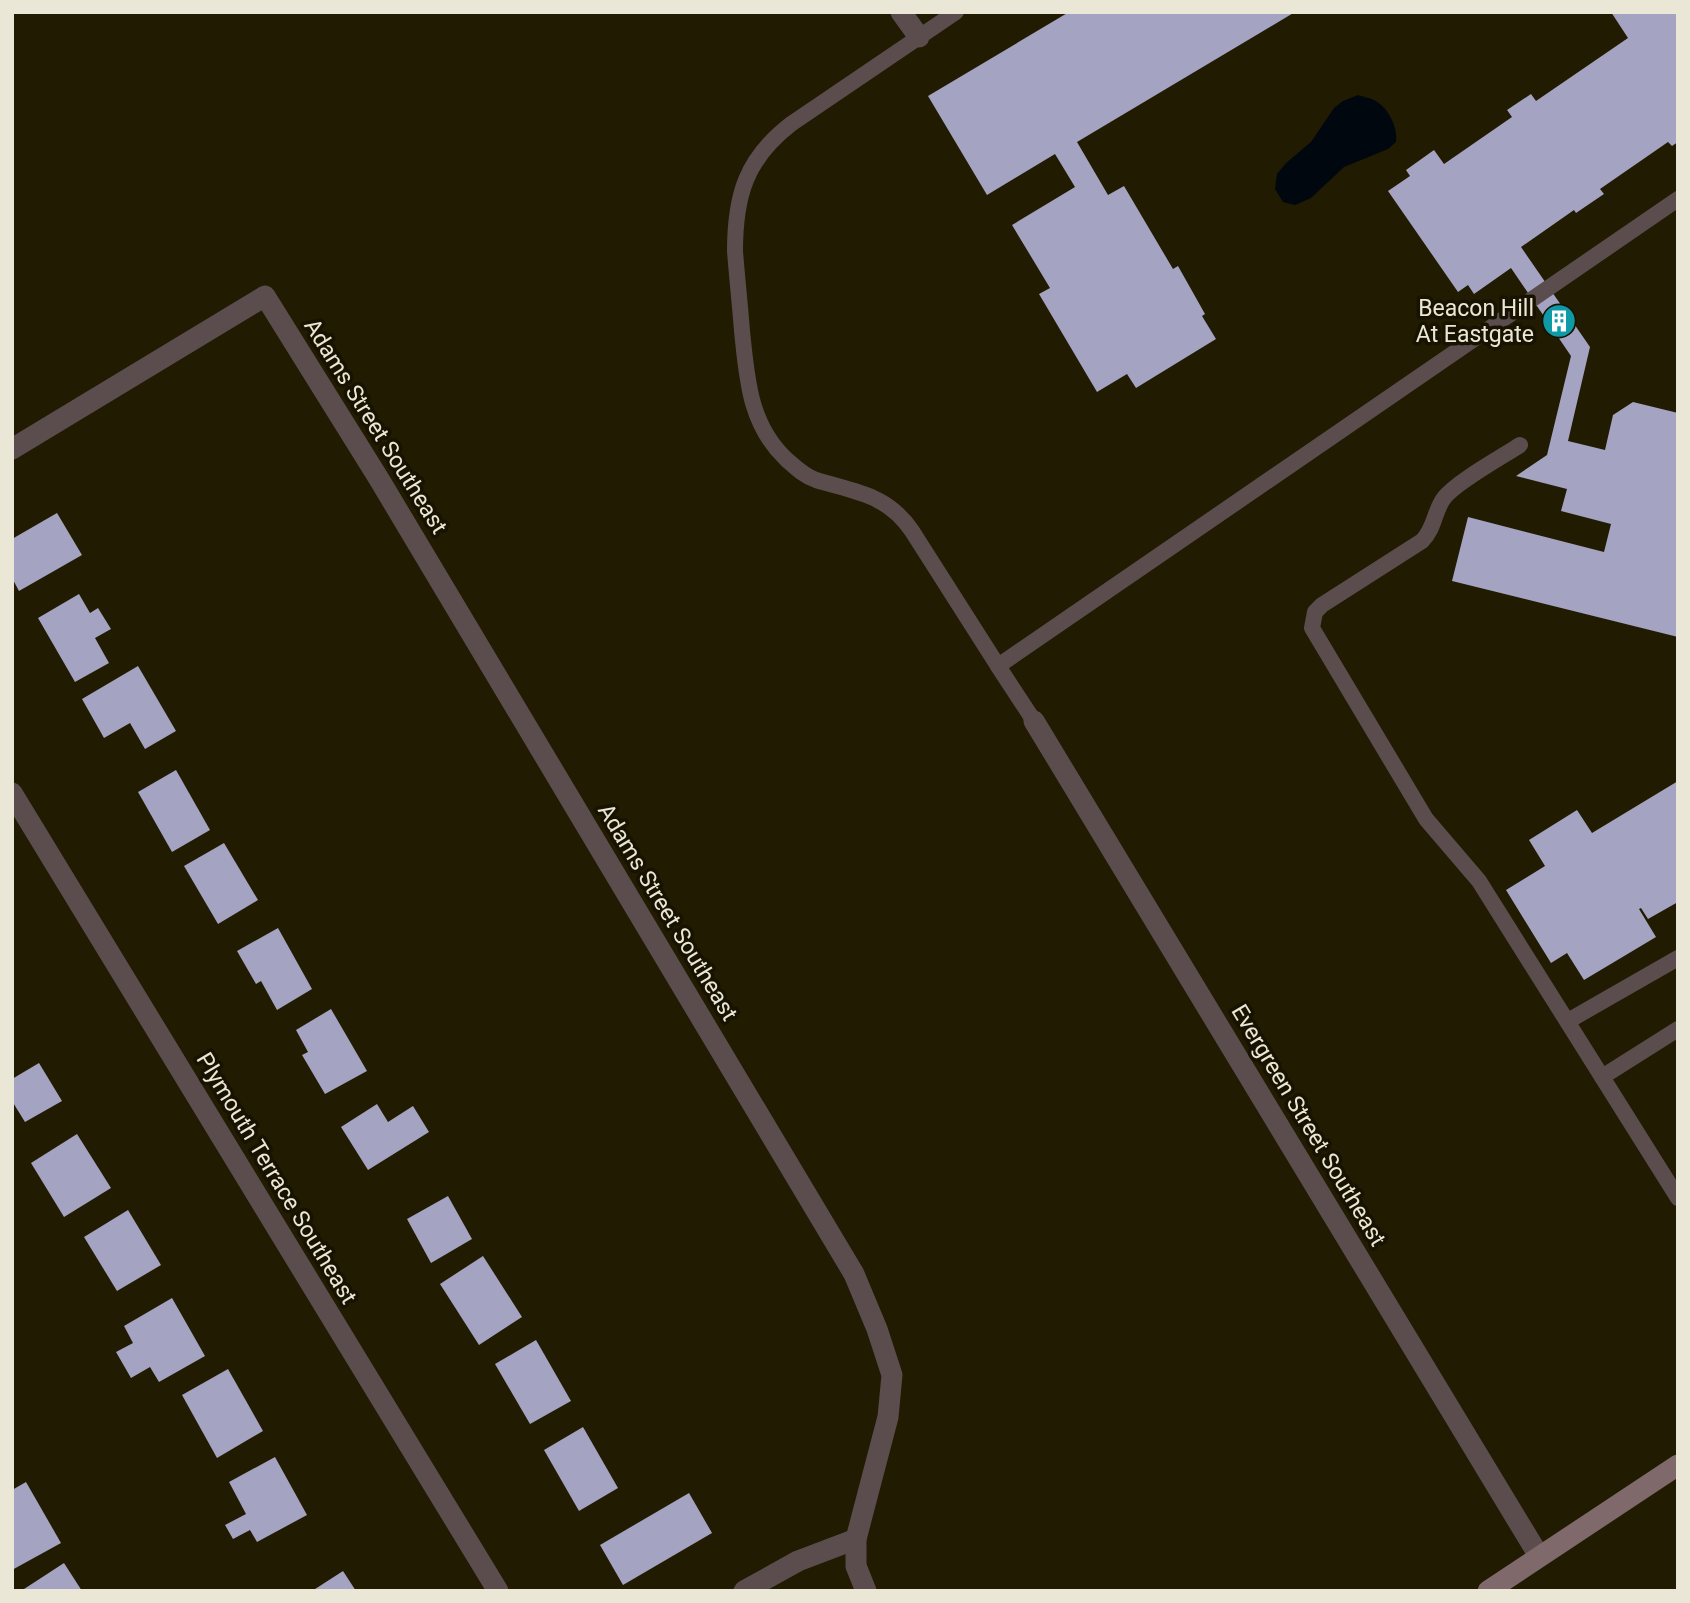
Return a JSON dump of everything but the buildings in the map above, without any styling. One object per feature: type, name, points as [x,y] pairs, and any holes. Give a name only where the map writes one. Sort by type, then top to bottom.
[{"type":"main road","points":[[1488,1591],[1678,1465]]},
{"type":"street","points":[[901,12],[919,37]]},
{"type":"street","name":"Adams Street Southeast","points":[[12,449],[265,296],[379,479],[853,1274],[877,1329],[892,1375],[888,1417],[856,1539],[856,1566],[866,1591]]},
{"type":"street","name":"Evergreen Street Southeast","points":[[1034,721],[1539,1556]]},
{"type":"street","name":"Plymouth Terrace Southeast","points":[[12,793],[498,1591]]},
{"type":"street","points":[[744,1591],[798,1561],[856,1539]]},
{"type":"lane","points":[[956,12],[791,124],[767,145],[750,168],[739,198],[735,229],[748,390],[757,419],[770,442],[796,469],[813,479],[872,496],[892,509],[906,523],[1034,721]]},
{"type":"lane","points":[[998,666],[1678,199]]},
{"type":"lane","points":[[1520,445],[1452,490],[1440,504],[1432,530],[1422,541],[1322,605],[1315,612],[1312,628],[1426,819],[1479,881],[1678,1198]]},
{"type":"lane","points":[[1568,1021],[1678,958]]},
{"type":"lane","points":[[1602,1077],[1678,1029]]},
{"type":"shaded area","points":[[1358,95],[1381,104],[1394,125],[1396,142],[1388,149],[1344,167],[1311,198],[1295,205],[1283,202],[1275,189],[1277,174],[1311,142],[1334,108]]},
{"type":"place","name":"Beacon Hill At Eastgate","points":[[1559,321]]}]
